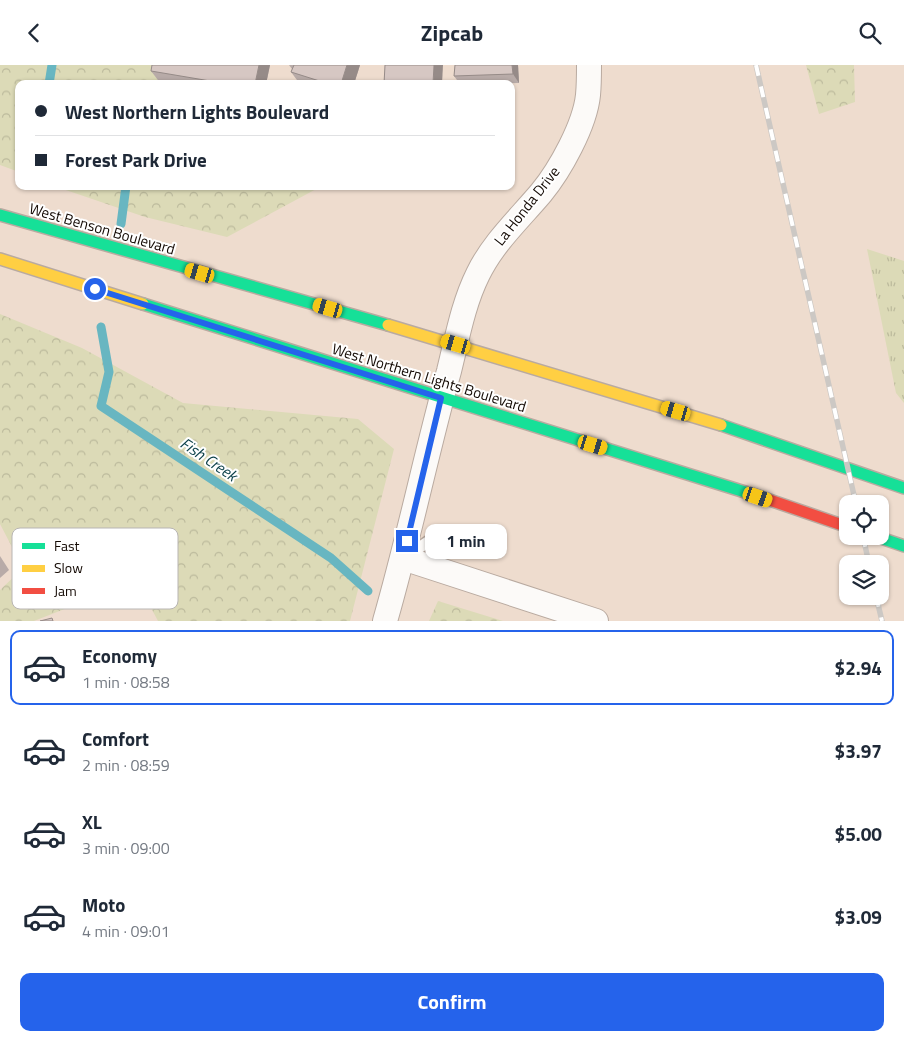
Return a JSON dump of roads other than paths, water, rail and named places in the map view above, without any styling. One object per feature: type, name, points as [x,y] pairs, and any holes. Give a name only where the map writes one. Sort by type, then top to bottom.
[{"type":"main road","name":"West Benson Boulevard","points":[[0,215],[456,344]]},
{"type":"main road","name":"West Northern Lights Boulevard","points":[[0,259],[722,484],[839,524]]},
{"type":"main road","points":[[456,344],[694,416],[904,488]]},
{"type":"main road","points":[[889,541],[904,546]]},
{"type":"street","name":"La Honda Drive","points":[[385,621],[403,559],[441,398],[466,305],[478,273],[496,244],[542,192],[559,167],[577,132],[588,97],[589,65]]},
{"type":"street","points":[[403,559],[596,621]]},
{"type":"lane","points":[[403,559],[444,531]]},
{"type":"waterway","name":"Fish Creek","points":[[50,80],[52,65]]},
{"type":"waterway","name":"Fish Creek","points":[[121,224],[125,190]]},
{"type":"waterway","name":"Fish Creek","points":[[101,327],[109,372],[101,406],[331,558],[368,591]]},
{"type":"railway","points":[[756,65],[854,495]]},
{"type":"railway","points":[[865,545],[867,555]]},
{"type":"railway","points":[[878,605],[882,621]]}]
